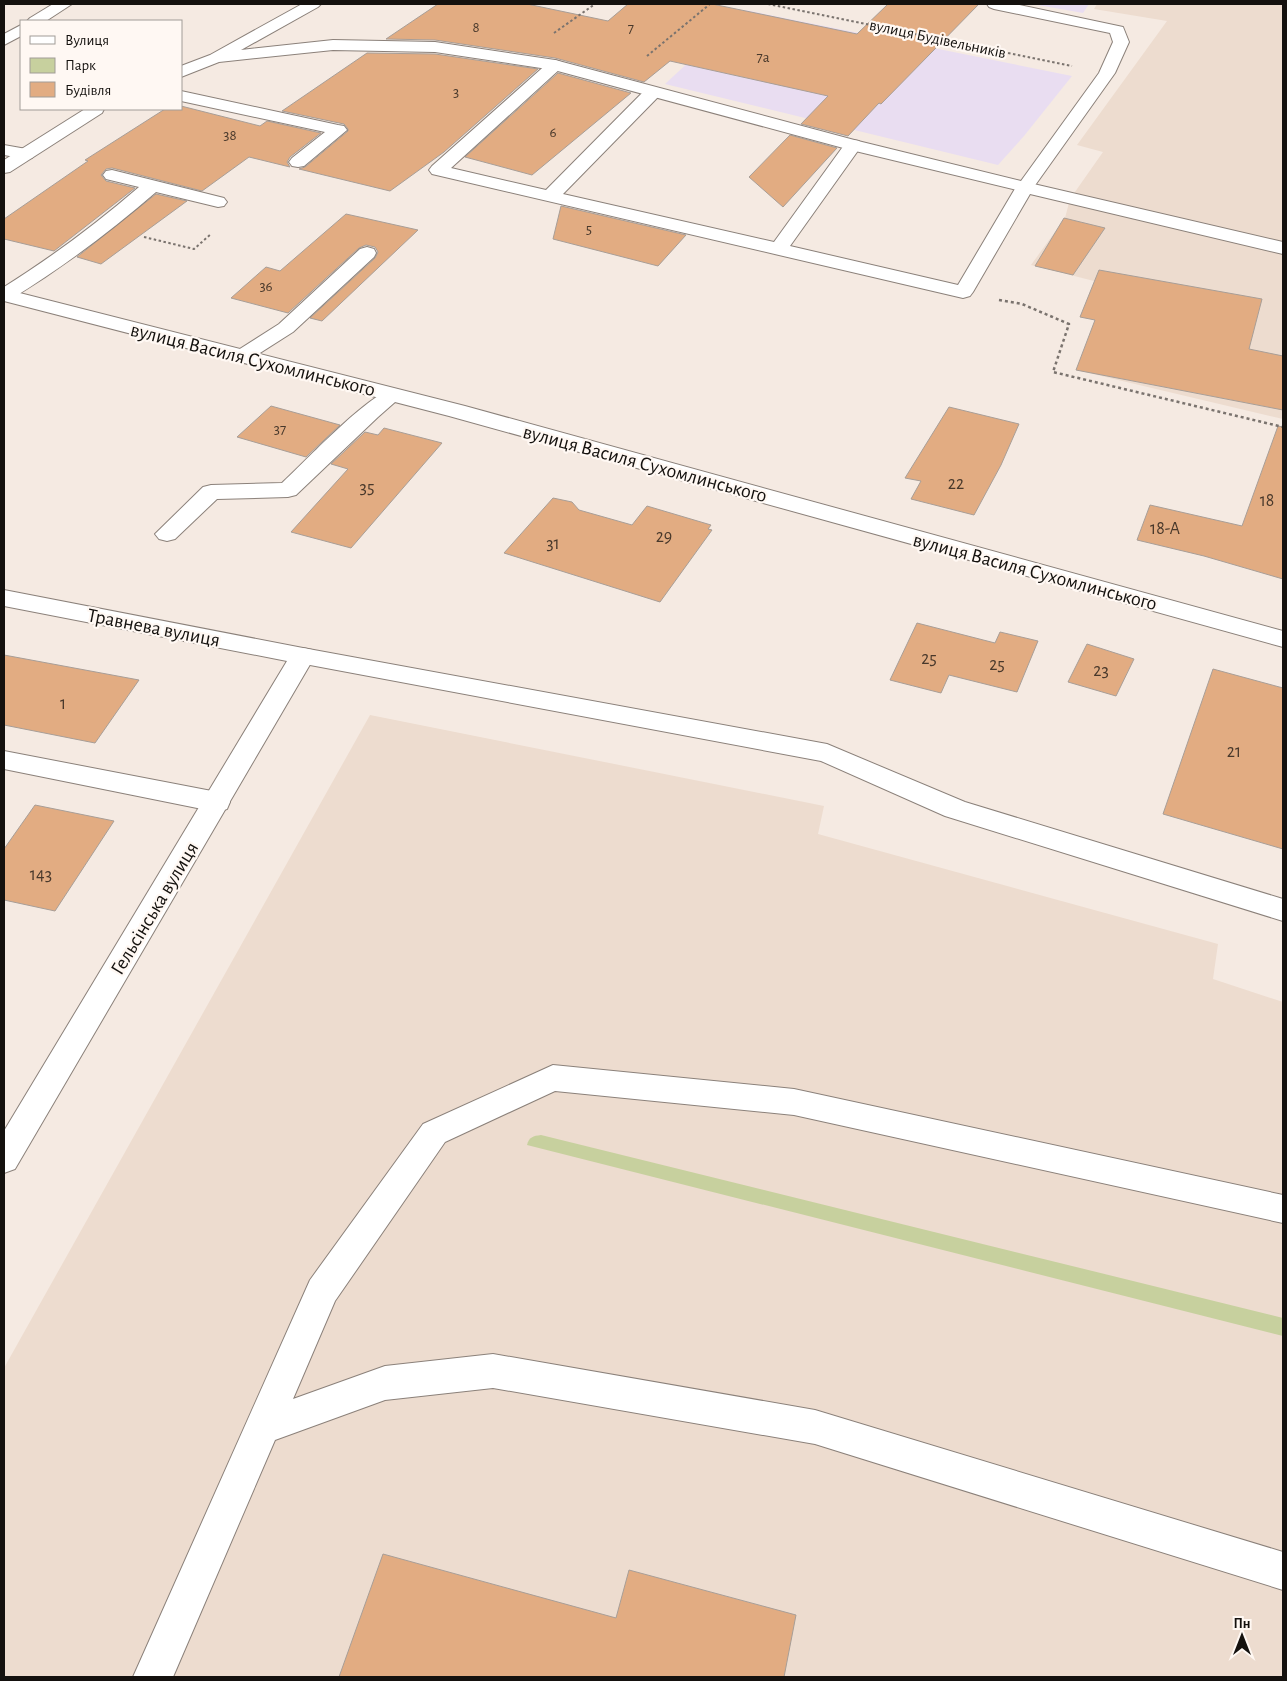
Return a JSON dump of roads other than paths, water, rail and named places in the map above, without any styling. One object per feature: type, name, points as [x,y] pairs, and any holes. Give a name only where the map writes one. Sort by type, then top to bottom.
[{"type":"street","points":[[37,20],[64,4]]},
{"type":"street","points":[[182,72],[216,58],[313,4]]},
{"type":"street","points":[[555,66],[438,170],[963,292],[1025,187],[1107,73],[1121,42],[1117,30],[994,4]]},
{"type":"street","points":[[4,40],[20,31]]},
{"type":"street","points":[[263,32],[270,40],[289,50]]},
{"type":"street","points":[[216,58],[333,45],[435,47],[555,66],[853,145],[1070,199],[1283,248]]},
{"type":"street","points":[[550,196],[653,92]]},
{"type":"street","points":[[182,96],[338,130],[298,162]]},
{"type":"street","points":[[4,168],[94,110]]},
{"type":"street","points":[[779,249],[853,145]]},
{"type":"street","points":[[4,150],[26,154]]},
{"type":"street","points":[[112,174],[218,202]]},
{"type":"street","points":[[4,295],[51,266],[104,227],[153,185]]},
{"type":"street","points":[[242,356],[286,328],[367,254]]},
{"type":"street","name":"вулиця Василя Сухомлинського","points":[[4,295],[392,395],[1283,639]]},
{"type":"street","points":[[167,534],[211,492],[288,490],[370,412],[392,395]]},
{"type":"street","name":"Травнева вулиця","points":[[4,598],[303,656],[828,753],[955,810],[1283,910]]},
{"type":"street","name":"Гельсінська вулиця","points":[[4,1159],[303,656]]},
{"type":"street","points":[[8,767],[217,802]]},
{"type":"street","points":[[153,1677],[322,1291],[434,1133],[553,1078],[794,1102],[1283,1209]]},
{"type":"street","points":[[263,1427],[385,1383],[493,1371],[815,1427],[1283,1571]]}]
